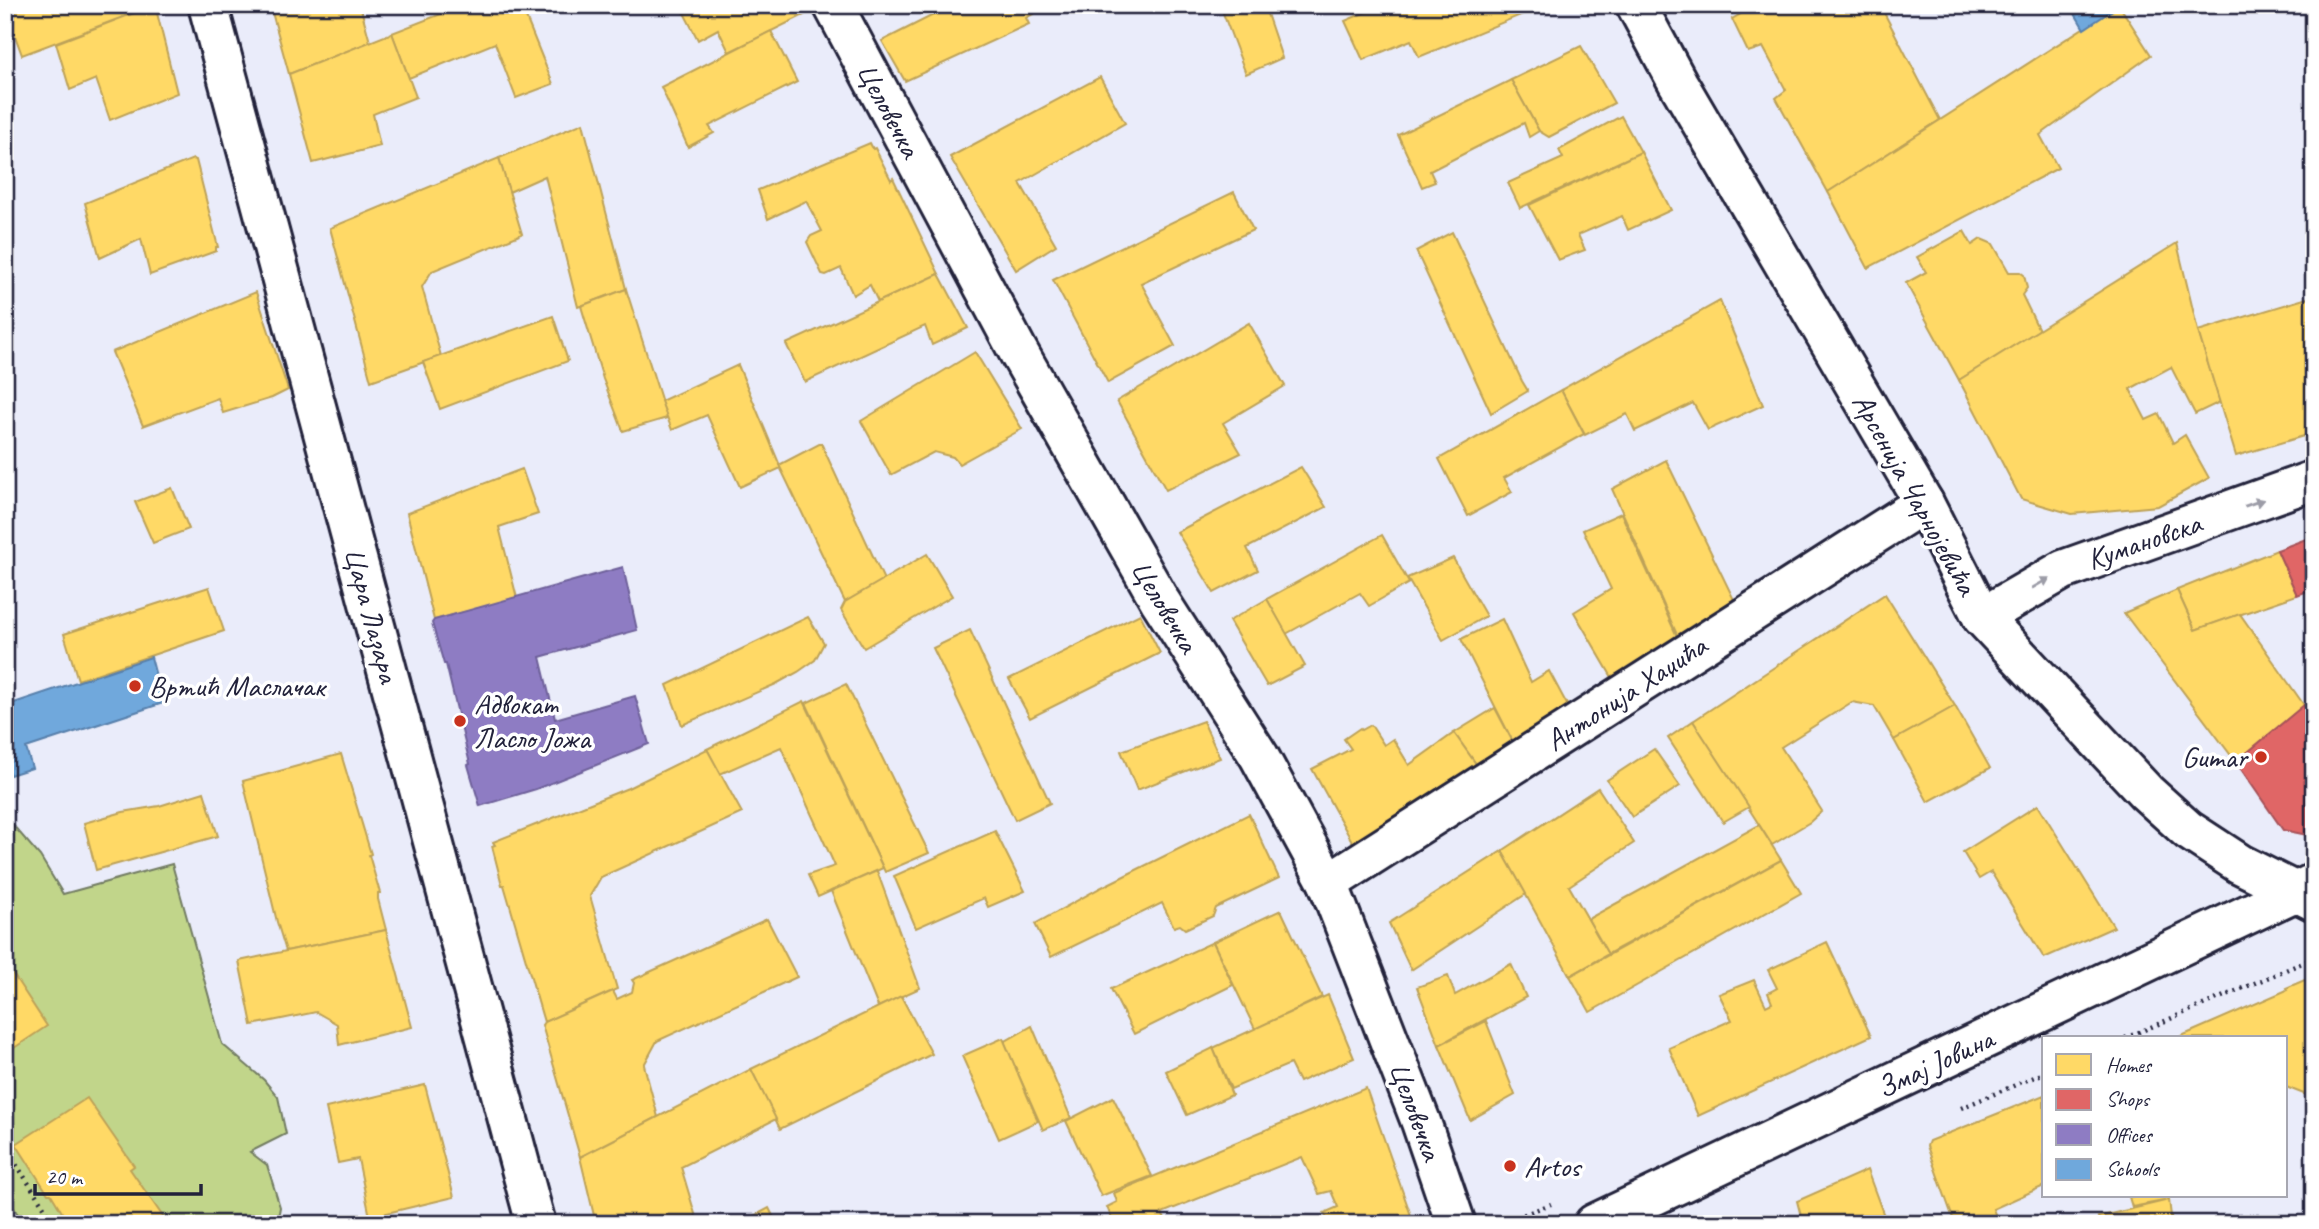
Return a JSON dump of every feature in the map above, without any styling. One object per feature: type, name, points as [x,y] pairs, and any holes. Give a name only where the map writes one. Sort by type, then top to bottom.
[{"type":"street","name":"Цара Лазара","points":[[208,5],[536,1224]]},
{"type":"street","name":"Целовечка","points":[[833,5],[1039,388],[1160,601],[1259,756],[1328,883],[1421,1122],[1455,1224]]},
{"type":"street","name":"Арсенија Чарнојевића","points":[[1636,5],[1678,83],[1924,503],[1982,617],[2146,792],[2188,830],[2240,864],[2309,892]]},
{"type":"street","name":"Кумановска","points":[[1982,617],[2063,570],[2314,480]]},
{"type":"street","name":"Антонија Хаџића","points":[[1328,883],[1924,503]]},
{"type":"street","name":"Змај Јовина","points":[[1594,1224],[2309,892]]},
{"type":"path","points":[[2130,1036],[2314,958]]},
{"type":"path","points":[[5,1147],[55,1224]]},
{"type":"green space","points":[[5,816],[40,856],[63,894],[172,864],[222,1044],[264,1080],[278,1097],[286,1134],[250,1152],[267,1165],[280,1207],[277,1224],[24,1224],[5,1194]]},
{"type":"building: Homes","points":[[28,5],[155,5],[22,55],[7,14]]},
{"type":"building: Homes","points":[[155,5],[177,93],[110,120],[96,79],[70,90],[56,43]]},
{"type":"building: Homes","points":[[270,5],[360,5],[370,42],[289,74]]},
{"type":"building: Homes","points":[[464,5],[521,5],[553,84],[516,98],[495,43],[409,78],[392,33]]},
{"type":"building: Homes","points":[[550,5],[574,5],[554,14]]},
{"type":"building: Homes","points":[[690,5],[800,5],[804,15],[729,52],[718,29],[698,40],[682,9]]},
{"type":"building: Homes","points":[[953,5],[1049,5],[1026,18],[1029,24],[905,81],[882,41]]},
{"type":"building: Homes","points":[[1220,5],[1264,5],[1282,58],[1246,74]]},
{"type":"building: Homes","points":[[1382,5],[1545,5],[1419,57],[1411,40],[1363,60],[1345,21]]},
{"type":"building: Homes","points":[[1734,5],[1757,5],[1739,16]]},
{"type":"building: Homes","points":[[1757,5],[1880,5],[1940,120],[1828,192],[1776,98],[1786,90],[1763,47],[1748,52],[1732,19]]},
{"type":"building: Homes","points":[[2119,5],[2151,55],[2040,135],[2058,168],[1868,268],[1828,192]]},
{"type":"building: Homes","points":[[771,31],[797,82],[709,126],[714,133],[688,147],[661,87]]},
{"type":"building: Homes","points":[[392,33],[416,97],[373,114],[380,146],[313,163],[289,74]]},
{"type":"building: Homes","points":[[1581,46],[1614,103],[1549,137],[1539,131],[1511,80]]},
{"type":"building: Homes","points":[[1100,77],[1125,123],[1020,183],[1056,245],[1016,270],[950,157]]},
{"type":"building: Homes","points":[[1511,80],[1539,131],[1529,137],[1524,123],[1430,171],[1435,182],[1422,187],[1398,135]]},
{"type":"building: Homes","points":[[1621,116],[1641,152],[1520,208],[1508,183],[1563,158],[1559,150]]},
{"type":"building: Homes","points":[[583,123],[626,289],[578,307],[545,176],[509,192],[499,158]]},
{"type":"building: Homes","points":[[870,143],[891,180],[893,178],[939,274],[878,302],[870,285],[853,295],[841,268],[826,275],[822,274],[807,242],[811,236],[822,231],[806,201],[768,219],[758,190]]},
{"type":"building: Homes","points":[[1641,152],[1671,210],[1628,230],[1622,216],[1578,235],[1585,250],[1558,260],[1529,205]]},
{"type":"building: Homes","points":[[499,158],[522,234],[432,271],[422,287],[441,356],[371,381],[330,228]]},
{"type":"building: Homes","points":[[196,160],[218,247],[216,251],[150,275],[141,239],[100,258],[85,203]]},
{"type":"building: Homes","points":[[1234,192],[1253,230],[1141,283],[1175,346],[1108,383],[1053,280]]},
{"type":"building: Homes","points":[[1964,231],[1972,245],[1981,239],[1993,244],[2009,272],[2020,272],[2024,275],[2027,288],[2022,295],[2039,330],[1959,380],[1906,283],[1926,272],[1917,257]]},
{"type":"building: Homes","points":[[1452,232],[1528,391],[1491,413],[1416,251]]},
{"type":"building: Homes","points":[[2177,243],[2198,331],[2220,402],[2195,414],[2171,367],[2130,389],[2146,420],[2159,414],[2173,443],[2185,435],[2209,478],[2158,506],[2072,514],[2021,499],[1959,380]]},
{"type":"building: Homes","points":[[939,274],[968,328],[932,345],[925,326],[805,382],[786,344]]},
{"type":"building: Homes","points":[[626,289],[667,418],[623,431],[603,379],[581,306]]},
{"type":"building: Homes","points":[[256,292],[288,390],[272,398],[223,413],[218,398],[143,426],[112,352]]},
{"type":"building: Homes","points":[[2314,296],[2314,433],[2236,456],[2198,331]]},
{"type":"building: Homes","points":[[1720,301],[1763,405],[1708,430],[1693,403],[1635,431],[1627,414],[1585,435],[1561,390]]},
{"type":"building: Homes","points":[[553,316],[568,361],[440,409],[423,362]]},
{"type":"building: Homes","points":[[1249,323],[1285,386],[1223,423],[1241,453],[1166,490],[1117,401]]},
{"type":"building: Homes","points":[[975,352],[1022,429],[959,464],[953,457],[934,452],[891,475],[861,421]]},
{"type":"building: Homes","points":[[738,365],[781,468],[740,487],[707,415],[672,430],[661,401]]},
{"type":"building: Homes","points":[[1561,390],[1584,434],[1504,478],[1512,492],[1468,516],[1439,459]]},
{"type":"building: Homes","points":[[821,443],[884,580],[845,602],[779,465]]},
{"type":"building: Homes","points":[[1666,460],[1740,612],[1682,646],[1612,489]]},
{"type":"building: Homes","points":[[1301,467],[1326,507],[1247,548],[1258,570],[1214,593],[1177,532]]},
{"type":"building: Homes","points":[[522,469],[538,514],[499,527],[517,598],[434,620],[407,513]]},
{"type":"building: Homes","points":[[172,488],[189,529],[153,543],[135,502]]},
{"type":"building: Homes","points":[[1621,513],[1680,643],[1616,684],[1574,612],[1611,589],[1583,530]]},
{"type":"building: Homes","points":[[1382,535],[1409,583],[1369,606],[1360,593],[1286,634],[1267,599]]},
{"type":"building: Homes","points":[[2277,550],[2297,595],[2195,630],[2177,590]]},
{"type":"building: Homes","points":[[927,554],[952,596],[864,648],[841,610],[845,602]]},
{"type":"building: Homes","points":[[1453,558],[1486,616],[1443,640],[1407,578]]},
{"type":"building: Homes","points":[[209,587],[224,631],[78,680],[64,634]]},
{"type":"building: Homes","points":[[2177,590],[2195,630],[2240,614],[2304,705],[2236,762],[2124,613]]},
{"type":"building: Homes","points":[[1885,594],[1955,706],[1894,740],[1874,706],[1852,702],[1781,747],[1822,811],[1810,822],[1772,845],[1693,721]]},
{"type":"building: Homes","points":[[1267,599],[1305,666],[1267,686],[1229,621]]},
{"type":"building: Homes","points":[[1140,614],[1160,653],[1030,718],[1009,679]]},
{"type":"building: Homes","points":[[808,617],[824,643],[815,660],[776,684],[682,725],[667,685]]},
{"type":"building: Homes","points":[[1502,619],[1531,682],[1549,671],[1571,712],[1514,744],[1461,639]]},
{"type":"building: Homes","points":[[970,630],[1050,803],[1015,820],[933,648]]},
{"type":"building: Homes","points":[[846,684],[929,853],[885,872],[806,703]]},
{"type":"building: Homes","points":[[804,701],[883,868],[818,897],[808,875],[835,866],[781,747],[720,774],[707,749]]},
{"type":"building: Homes","points":[[1955,706],[1990,768],[1928,802],[1894,740]]},
{"type":"building: Homes","points":[[1495,708],[1514,744],[1481,771],[1454,733]]},
{"type":"building: Homes","points":[[1203,721],[1220,758],[1137,790],[1121,751]]},
{"type":"building: Homes","points":[[1693,721],[1749,807],[1723,822],[1668,738]]},
{"type":"building: Homes","points":[[1371,725],[1384,745],[1393,739],[1409,765],[1454,733],[1481,771],[1359,854],[1312,769],[1351,749],[1344,739],[1360,728],[1362,730]]},
{"type":"building: Homes","points":[[707,749],[742,813],[601,877],[590,896],[617,989],[544,1022],[502,885],[493,842],[628,788]]},
{"type":"building: Homes","points":[[1654,749],[1680,786],[1632,817],[1607,780]]},
{"type":"building: Homes","points":[[341,754],[371,854],[369,855],[380,893],[378,899],[386,930],[286,951],[243,781]]},
{"type":"building: Homes","points":[[1598,788],[1634,843],[1569,886],[1608,954],[1570,976],[1502,851]]},
{"type":"building: Homes","points":[[204,792],[218,836],[96,870],[84,823],[123,812],[159,806]]},
{"type":"building: Homes","points":[[2038,805],[2114,927],[2044,958],[1991,872],[1979,879],[1963,852]]},
{"type":"building: Homes","points":[[1249,814],[1279,878],[1216,908],[1213,916],[1185,929],[1180,925],[1174,927],[1162,903],[1051,957],[1035,924],[1100,888]]},
{"type":"building: Homes","points":[[1759,825],[1781,860],[1608,954],[1588,919]]},
{"type":"building: Homes","points":[[995,831],[1025,891],[988,907],[984,898],[916,928],[894,876]]},
{"type":"building: Homes","points":[[1502,851],[1526,894],[1411,970],[1389,923]]},
{"type":"building: Homes","points":[[1781,860],[1801,893],[1590,1012],[1570,976]]},
{"type":"building: Homes","points":[[877,871],[920,988],[878,1007],[831,891]]},
{"type":"building: Homes","points":[[1281,910],[1322,997],[1255,1029],[1213,942]]},
{"type":"building: Homes","points":[[767,919],[797,977],[657,1041],[644,1065],[658,1117],[580,1157],[542,1025],[544,1022],[613,991],[617,999],[632,992],[632,980]]},
{"type":"building: Homes","points":[[386,930],[412,1027],[339,1045],[337,1024],[316,1012],[252,1025],[239,961]]},
{"type":"building: Homes","points":[[1213,942],[1233,985],[1134,1034],[1111,989]]},
{"type":"building: Homes","points":[[1827,942],[1871,1036],[1698,1116],[1669,1048],[1732,1020],[1719,994],[1754,980],[1766,1006],[1772,1003],[1768,993],[1777,988],[1768,970]]},
{"type":"building: Homes","points":[[5,962],[47,1026],[5,1054]]},
{"type":"building: Homes","points":[[1511,964],[1526,997],[1439,1045],[1417,987],[1448,976],[1455,995]]},
{"type":"building: Homes","points":[[2314,976],[2314,1098],[2288,1088],[2288,1036],[2182,1036],[2287,990],[2286,988]]},
{"type":"building: Homes","points":[[1328,995],[1354,1058],[1299,1082],[1290,1064],[1231,1089],[1213,1048]]},
{"type":"building: Homes","points":[[901,996],[932,1054],[780,1129],[751,1069]]},
{"type":"building: Homes","points":[[1486,1021],[1515,1095],[1470,1120],[1439,1045]]},
{"type":"building: Homes","points":[[1032,1026],[1071,1118],[1043,1130],[1004,1042]]},
{"type":"building: Homes","points":[[1003,1038],[1038,1121],[999,1139],[962,1056]]},
{"type":"building: Homes","points":[[1213,1048],[1232,1095],[1187,1115],[1166,1071]]},
{"type":"building: Homes","points":[[751,1069],[776,1119],[681,1167],[698,1224],[596,1224],[580,1157]]},
{"type":"building: Homes","points":[[425,1085],[454,1197],[370,1217],[358,1159],[338,1163],[326,1108]]},
{"type":"building: Homes","points":[[1366,1088],[1414,1224],[1330,1224],[1324,1213],[1338,1207],[1331,1191],[1319,1194],[1302,1157],[1162,1213],[1167,1224],[1114,1224],[1107,1207],[1117,1202],[1114,1193]]},
{"type":"building: Homes","points":[[2042,1096],[2042,1187],[1993,1209],[1999,1224],[1955,1224],[1927,1146],[1929,1141]]},
{"type":"building: Homes","points":[[1113,1097],[1152,1176],[1101,1196],[1066,1121]]},
{"type":"building: Homes","points":[[87,1098],[134,1166],[130,1169],[168,1224],[69,1224],[51,1194],[48,1194],[16,1144]]},
{"type":"building: Homes","points":[[1867,1170],[1887,1224],[1803,1224],[1797,1201]]},
{"type":"building: Homes","points":[[2129,1198],[2169,1198],[2169,1200],[2132,1207]]},
{"type":"building: Homes","points":[[2169,1200],[2172,1224],[2100,1224],[2098,1217]]},
{"type":"building: Homes","points":[[769,1208],[777,1224],[739,1224]]},
{"type":"building: Homes","points":[[2313,1217],[2314,1224],[2294,1224]]},
{"type":"building: Shops","points":[[2314,536],[2314,589],[2297,595],[2277,550]]},
{"type":"building: Shops","points":[[2314,699],[2314,831],[2307,835],[2283,830],[2236,762]]},
{"type":"building: Offices","points":[[623,567],[637,630],[540,657],[555,719],[635,696],[649,744],[536,789],[480,806],[468,765],[470,764],[446,664],[432,623],[434,620]]},
{"type":"building: Schools","points":[[2070,5],[2120,5],[2084,29]]},
{"type":"building: Schools","points":[[151,657],[163,703],[26,748],[32,768],[10,775],[5,763],[5,706]]},
{"type":"place","name":"Вртић Маслачак","points":[[135,686]]},
{"type":"place","name":"Адвокат Ласло Јожа","points":[[460,721]]},
{"type":"place","name":"Gumar","points":[[2261,757]]},
{"type":"place","name":"Artos","points":[[1510,1166]]}]
